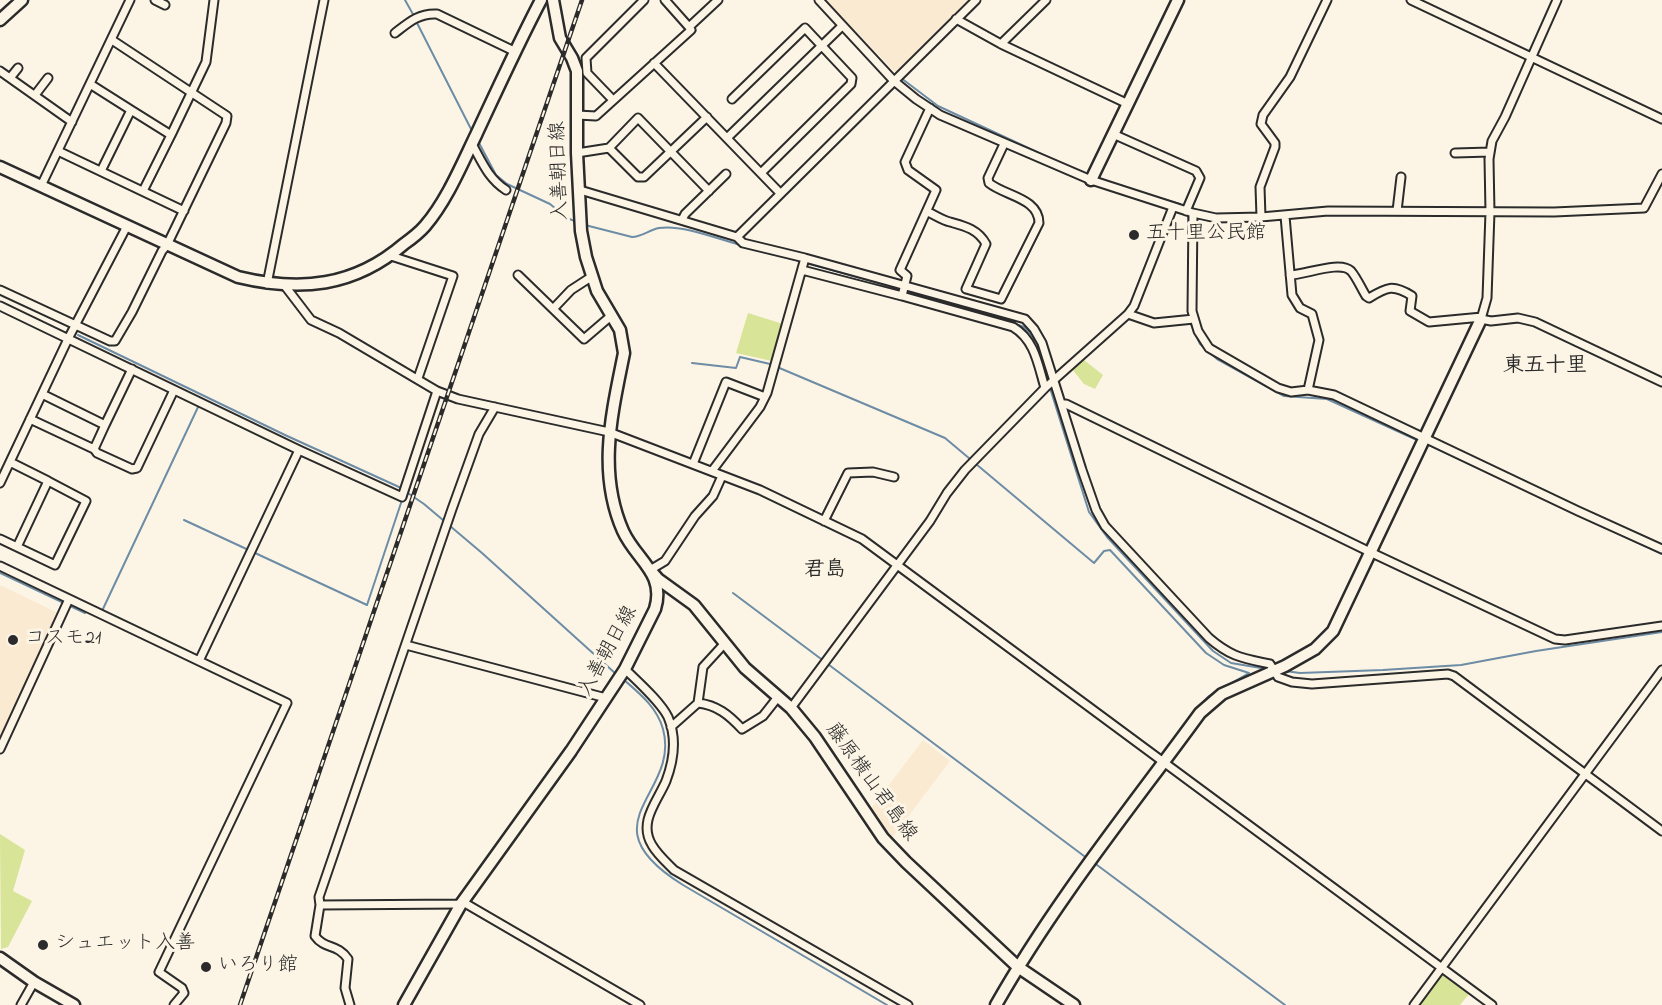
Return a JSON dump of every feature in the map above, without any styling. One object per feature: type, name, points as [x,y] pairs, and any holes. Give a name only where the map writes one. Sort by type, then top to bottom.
[{"type":"main road","points":[[0,20],[22,0]]},
{"type":"main road","points":[[0,167],[238,277],[285,286],[312,285],[350,278],[391,256],[424,227],[454,182],[541,0]]},
{"type":"main road","name":"入善朝日線","points":[[404,1005],[462,903],[571,751],[625,669],[655,609],[658,598],[656,579],[626,537],[612,500],[608,455],[609,432],[624,353],[620,330],[591,277],[581,231],[576,153],[577,71],[560,38],[554,0]]},
{"type":"main road","points":[[1091,180],[1178,0]]},
{"type":"main road","points":[[996,1005],[1055,908],[1200,713],[1222,694],[1315,649],[1333,631],[1482,318]]},
{"type":"main road","name":"藤原横山君島線","points":[[650,570],[658,579],[694,605],[745,668],[791,708],[815,737],[883,838],[914,870],[1018,967],[1074,1005]]},
{"type":"main road","points":[[0,958],[68,1004]]},
{"type":"street","points":[[40,186],[130,0]]},
{"type":"street","points":[[155,0],[165,5]]},
{"type":"street","points":[[143,191],[206,62],[214,0]]},
{"type":"street","points":[[267,284],[324,0]]},
{"type":"street","points":[[613,100],[587,73],[586,58],[644,0]]},
{"type":"street","points":[[577,115],[596,116],[691,30],[665,0]]},
{"type":"street","points":[[689,27],[718,0]]},
{"type":"street","points":[[819,0],[894,81],[930,108],[1004,144],[1091,180],[1189,212],[1216,218],[1285,216],[1328,211],[1490,212],[1644,208],[1662,174]]},
{"type":"street","points":[[737,237],[976,0]]},
{"type":"street","points":[[1001,44],[1046,0]]},
{"type":"street","points":[[1262,217],[1260,187],[1275,147],[1275,143],[1261,124],[1263,116],[1290,77],[1327,0]]},
{"type":"street","points":[[1411,0],[1662,119]]},
{"type":"street","points":[[1482,318],[1487,298],[1492,141],[1557,0]]},
{"type":"street","points":[[395,33],[418,16],[426,13],[437,14],[516,52]]},
{"type":"street","points":[[956,19],[1001,44],[1128,104]]},
{"type":"street","points":[[728,138],[842,26]]},
{"type":"street","points":[[732,99],[805,28],[852,78],[851,84],[761,173]]},
{"type":"street","points":[[0,290],[110,341],[115,341],[167,245],[226,123],[227,116],[112,40]]},
{"type":"street","points":[[654,63],[780,193]]},
{"type":"street","points":[[10,78],[18,68]]},
{"type":"street","points":[[0,71],[72,122]]},
{"type":"street","points":[[34,95],[48,78]]},
{"type":"street","points":[[90,84],[171,135]]},
{"type":"street","points":[[902,296],[906,276],[900,270],[936,190],[908,170],[905,162],[930,108]]},
{"type":"street","points":[[101,171],[131,110]]},
{"type":"street","points":[[609,148],[638,177],[644,177],[707,117]]},
{"type":"street","points":[[576,153],[609,148],[638,118],[709,190]]},
{"type":"street","points":[[1113,134],[1196,171],[1200,178],[1189,212],[1194,319],[1209,348],[1278,388],[1291,392],[1308,390],[1334,394],[1662,549]]},
{"type":"street","points":[[472,144],[488,175],[506,190]]},
{"type":"street","points":[[928,212],[951,223],[972,229],[985,241],[986,244],[966,289],[1001,298],[1039,223],[1039,216],[1032,205],[989,183],[988,178],[1004,144]]},
{"type":"street","points":[[58,151],[184,211]]},
{"type":"street","points":[[1455,153],[1490,152]]},
{"type":"street","points":[[682,220],[685,214],[726,174]]},
{"type":"street","points":[[1397,211],[1401,177]]},
{"type":"street","points":[[580,190],[737,237],[743,243],[906,285],[1025,319],[1042,343],[1082,470],[1096,510],[1105,526],[1209,638],[1225,652],[1270,664],[1278,677],[1292,682],[1312,684],[1448,674],[1455,676],[1662,831]]},
{"type":"street","points":[[791,708],[930,521],[947,493],[965,470],[1045,388],[1128,314],[1134,306],[1173,207]]},
{"type":"street","points":[[1285,216],[1292,295],[1300,308],[1312,314],[1319,340],[1308,390]]},
{"type":"street","points":[[0,483],[68,339],[127,226]]},
{"type":"street","points":[[391,256],[453,276],[418,378]]},
{"type":"street","points":[[712,471],[765,397],[805,258]]},
{"type":"street","points":[[1290,275],[1338,266],[1346,268],[1366,296],[1369,297],[1392,287],[1405,292],[1412,297],[1410,311],[1429,322],[1482,318],[1491,321],[1518,318],[1535,322],[1662,382]]},
{"type":"street","points":[[802,270],[1013,327],[1022,332],[1032,347],[1045,388]]},
{"type":"street","points":[[518,275],[584,339],[612,315]]},
{"type":"street","points":[[553,309],[571,290],[591,277]]},
{"type":"street","points":[[285,286],[311,320],[339,333],[437,391],[458,399],[609,432],[760,490],[862,539],[1492,1005]]},
{"type":"street","points":[[0,306],[402,497],[437,391]]},
{"type":"street","points":[[1128,314],[1154,323],[1194,319]]},
{"type":"street","points":[[94,449],[132,369]]},
{"type":"street","points":[[693,464],[726,382],[765,397]]},
{"type":"street","points":[[30,419],[123,465],[132,469],[137,468],[174,390]]},
{"type":"street","points":[[42,394],[105,425]]},
{"type":"street","points":[[1063,404],[1556,639],[1565,640],[1662,626]]},
{"type":"street","points":[[350,1005],[345,988],[348,959],[343,951],[319,942],[315,936],[320,905],[319,897],[452,509],[479,434],[495,407]]},
{"type":"street","points":[[199,661],[299,450]]},
{"type":"street","points":[[0,539],[55,565],[86,501],[10,462]]},
{"type":"street","points":[[824,521],[848,473],[873,472],[894,477]]},
{"type":"street","points":[[650,570],[665,561],[695,516],[712,496],[722,476]]},
{"type":"street","points":[[17,547],[48,481]]},
{"type":"street","points":[[0,566],[287,703],[159,972],[182,988],[184,993],[174,1005]]},
{"type":"street","points":[[0,749],[69,599]]},
{"type":"street","points":[[671,727],[698,703],[703,667],[725,643]]},
{"type":"street","points":[[406,645],[606,698]]},
{"type":"street","points":[[625,669],[668,716],[674,736],[674,751],[666,781],[648,813],[647,824],[651,844],[658,853],[674,870],[908,1005]]},
{"type":"street","points":[[1414,1005],[1662,670]]},
{"type":"street","points":[[698,703],[710,704],[730,715],[742,729],[763,716],[778,697]]},
{"type":"street","points":[[320,905],[462,903],[640,1005]]},
{"type":"street","points":[[21,1005],[34,982]]},
{"type":"shaded area","points":[[826,0],[973,0],[896,73]]},
{"type":"shaded area","points":[[0,585],[58,613],[0,739]]},
{"type":"shaded area","points":[[923,740],[950,761],[892,838],[870,810]]},
{"type":"green space","points":[[748,313],[783,324],[772,361],[736,353]]},
{"type":"green space","points":[[1084,360],[1103,375],[1095,389],[1084,384],[1072,369]]},
{"type":"green space","points":[[0,834],[25,850],[13,891],[32,901],[8,947],[1,949]]},
{"type":"green space","points":[[1441,974],[1469,994],[1460,1005],[1418,1005]]},
{"type":"waterway","points":[[405,0],[414,16]]},
{"type":"waterway","points":[[416,21],[472,131]]},
{"type":"waterway","points":[[901,78],[938,106],[1067,166]]},
{"type":"waterway","points":[[478,141],[496,175],[507,184],[550,204],[567,218],[577,222]]},
{"type":"waterway","points":[[1095,177],[1141,193]]},
{"type":"waterway","points":[[1149,195],[1180,204],[1182,207]]},
{"type":"waterway","points":[[1185,212],[1188,216],[1190,236]]},
{"type":"waterway","points":[[585,225],[632,237],[659,228],[679,228],[744,246]]},
{"type":"waterway","points":[[755,249],[978,310],[1024,327],[1037,342],[1049,382]]},
{"type":"waterway","points":[[1189,271],[1189,317]]},
{"type":"waterway","points":[[1190,322],[1200,344],[1217,359],[1284,396],[1327,399],[1419,441]]},
{"type":"waterway","points":[[78,335],[399,487],[424,504],[482,553],[616,674]]},
{"type":"waterway","points":[[692,363],[736,368],[740,357],[770,364],[945,438],[1094,563],[1104,551],[1110,550],[1206,653],[1224,665],[1249,673],[1209,696],[1197,709]]},
{"type":"waterway","points":[[1050,388],[1089,512],[1107,537],[1213,651],[1231,663],[1267,669]]},
{"type":"waterway","points":[[102,611],[199,405]]},
{"type":"waterway","points":[[1427,444],[1662,554]]},
{"type":"waterway","points":[[184,520],[367,605],[401,503]]},
{"type":"waterway","points":[[0,573],[85,613]]},
{"type":"waterway","points":[[733,593],[1088,859]]},
{"type":"waterway","points":[[1285,671],[1300,673],[1461,665],[1662,632]]},
{"type":"waterway","points":[[623,679],[652,707],[663,729],[665,752],[660,772],[642,808],[637,825],[640,843],[654,863],[683,885],[887,1005]]},
{"type":"waterway","points":[[1093,862],[1285,1005]]},
{"type":"railway","points":[[240,1005],[582,0]]},
{"type":"place","name":"五十里公民館","points":[[1134,235]]},
{"type":"place","name":"コスモ21","points":[[13,640]]},
{"type":"place","name":"シュエット入善","points":[[43,945]]},
{"type":"place","name":"いろり館","points":[[206,967]]},
{"type":"district","name":"東五十里","points":[[1545,368]]},
{"type":"district","name":"君島","points":[[825,572]]}]
